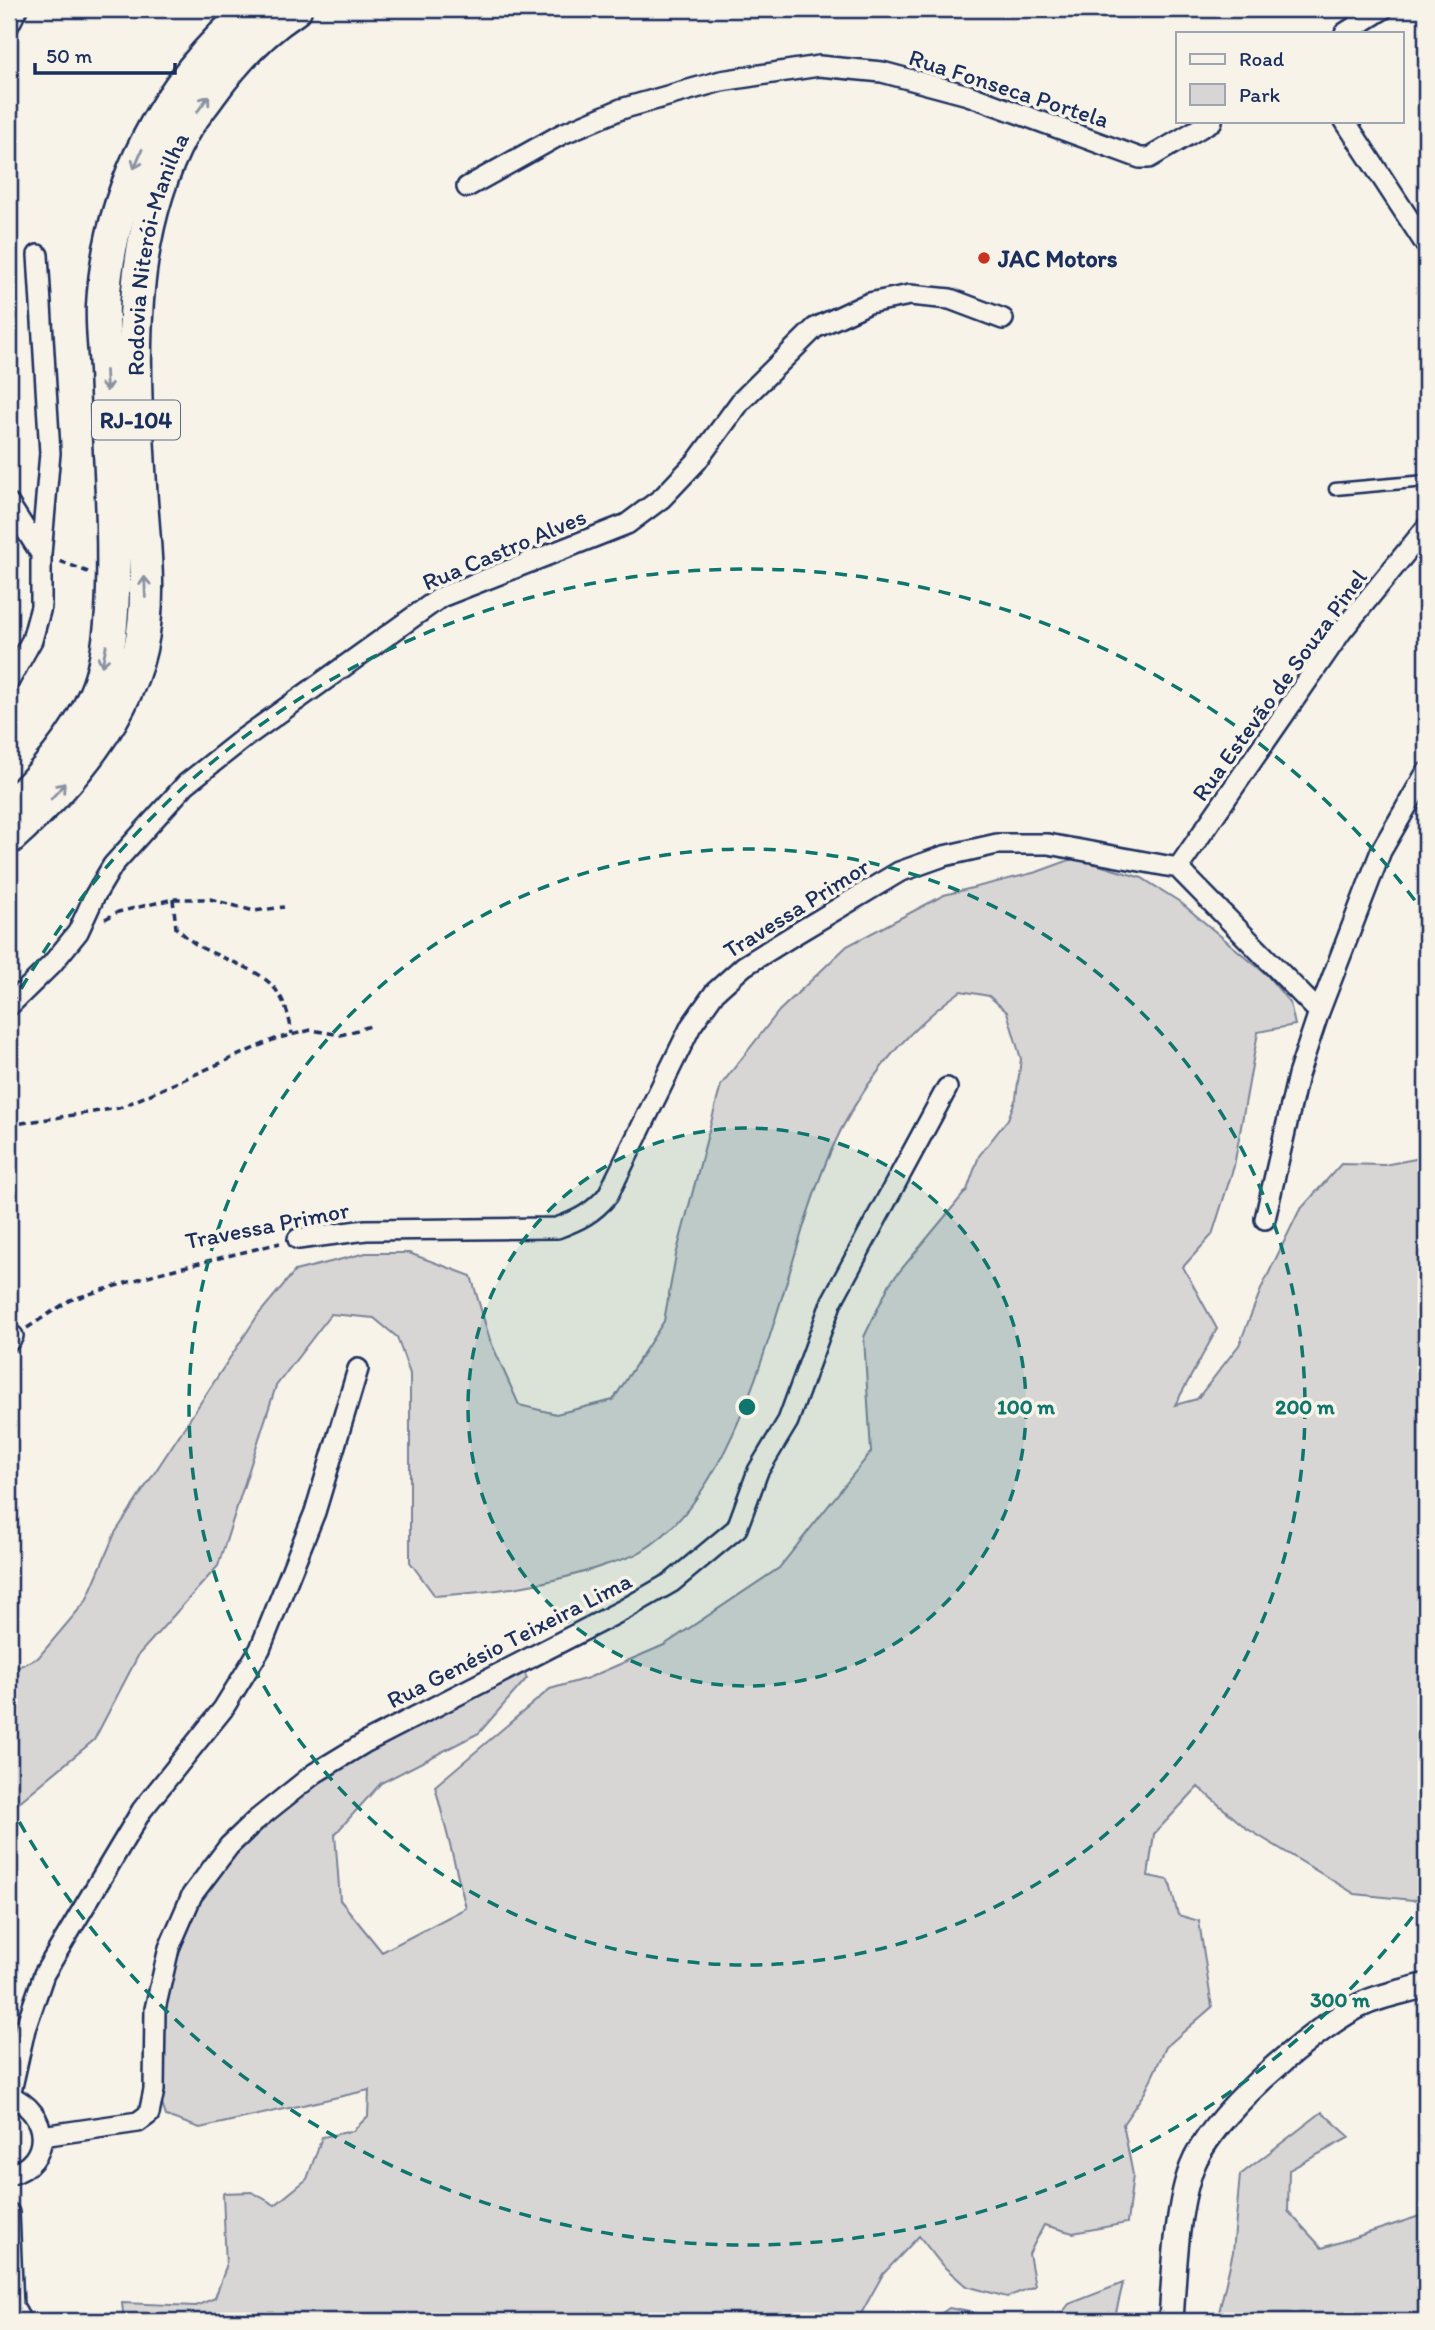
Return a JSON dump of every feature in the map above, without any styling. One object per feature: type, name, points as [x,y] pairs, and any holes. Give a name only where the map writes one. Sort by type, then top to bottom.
[{"type":"highway","name":"Rodovia Niterói-Manilha","points":[[9,808],[65,746],[96,695],[110,631],[114,581],[103,308],[109,247],[126,187],[141,149],[188,75],[253,9]]},
{"type":"highway","name":"Rodovia Niterói-Manilha","points":[[9,838],[56,793],[90,747],[117,708],[140,650],[146,595],[134,379],[135,302],[155,195],[183,132],[223,76],[246,47],[295,9]]},
{"type":"street","points":[[9,25],[17,9]]},
{"type":"street","points":[[1347,32],[1383,9]]},
{"type":"street","name":"Rua Fonseca Portela","points":[[467,187],[562,134],[621,109],[721,81],[819,66],[882,72],[968,95],[1140,158],[1149,158],[1210,122]]},
{"type":"street","points":[[1346,122],[1426,246]]},
{"type":"street","points":[[9,681],[32,640],[41,607],[41,554],[50,453],[38,255]]},
{"type":"street","name":"Rua Castro Alves","points":[[9,1006],[52,964],[78,932],[113,865],[186,784],[244,738],[442,597],[627,524],[662,498],[697,461],[741,401],[815,328],[869,303],[911,295],[950,299],[1003,319]]},
{"type":"street","points":[[9,504],[41,554]]},
{"type":"street","name":"Rua Estevão de Souza Pinel","points":[[1178,868],[1341,632],[1425,531]]},
{"type":"street","points":[[1265,1219],[1298,1075],[1319,1012],[1381,851],[1426,773]]},
{"type":"street","name":"Travessa Primor","points":[[298,1239],[366,1230],[557,1228],[594,1211],[608,1195],[691,1026],[715,992],[744,966],[899,872],[944,856],[997,844],[1048,844],[1178,868]]},
{"type":"street","points":[[1178,868],[1319,1012]]},
{"type":"street","name":"Rua Genésio Teixeira Lima","points":[[42,2136],[138,2122],[149,2114],[155,2090],[155,2009],[169,1948],[192,1895],[229,1846],[255,1821],[315,1773],[366,1742],[625,1609],[672,1582],[737,1528],[758,1471],[788,1420],[832,1301],[947,1088]]},
{"type":"street","points":[[9,2175],[30,2165],[40,2147],[42,2136],[33,2111],[9,2096],[24,2029],[44,1974],[142,1810],[223,1709],[260,1648],[316,1512],[358,1369]]},
{"type":"street","points":[[1171,2321],[1180,2229],[1192,2167],[1213,2130],[1302,2043],[1356,2007],[1426,1985]]},
{"type":"street","points":[[9,2213],[13,2308],[21,2321]]},
{"type":"lane","points":[[1335,489],[1426,481]]},
{"type":"path","points":[[41,554],[114,581]]},
{"type":"path","points":[[78,932],[118,912],[173,899],[210,899],[254,912],[284,907]]},
{"type":"path","points":[[173,899],[176,928],[201,947],[256,972],[279,992],[289,1015],[292,1034]]},
{"type":"path","points":[[9,1125],[119,1108],[292,1034],[311,1030],[341,1035],[374,1025]]},
{"type":"path","name":"Travessa Primor","points":[[11,1339],[70,1300],[155,1274],[298,1239]]},
{"type":"green space","points":[[1075,858],[1142,878],[1180,902],[1267,975],[1290,1003],[1295,1025],[1258,1032],[1234,1166],[1212,1235],[1183,1267],[1217,1329],[1175,1405],[1197,1399],[1239,1345],[1262,1287],[1299,1211],[1341,1164],[1384,1165],[1426,1157],[1426,1896],[1413,1900],[1355,1894],[1246,1828],[1198,1787],[1154,1834],[1148,1876],[1169,1880],[1178,1915],[1199,1921],[1212,2007],[1166,2047],[1145,2092],[1123,2124],[1133,2175],[1127,2223],[1073,2233],[1044,2225],[1029,2254],[1035,2286],[1007,2297],[966,2286],[942,2265],[919,2236],[883,2274],[857,2321],[720,2321],[683,2315],[622,2321],[503,2318],[503,2321],[124,2321],[122,2303],[196,2306],[215,2298],[226,2267],[223,2193],[252,2192],[275,2205],[307,2179],[322,2137],[353,2131],[368,2116],[369,2090],[200,2128],[166,2116],[159,2095],[157,2016],[184,1916],[262,1817],[367,1748],[521,1667],[527,1678],[479,1733],[381,1783],[335,1834],[340,1900],[382,1952],[466,1908],[435,1786],[550,1689],[588,1678],[664,1645],[779,1568],[871,1452],[864,1337],[890,1283],[967,1190],[979,1156],[1008,1119],[1016,1098],[1021,1059],[1007,1012],[989,996],[961,991],[920,1024],[902,1043],[854,1106],[830,1153],[812,1200],[778,1312],[736,1427],[710,1478],[678,1521],[640,1552],[543,1583],[435,1596],[410,1562],[410,1374],[397,1337],[374,1318],[331,1314],[276,1386],[218,1566],[139,1654],[94,1740],[12,1808],[9,1823],[9,1671],[38,1658],[86,1601],[115,1533],[258,1315],[295,1271],[366,1253],[409,1253],[471,1276],[490,1340],[519,1405],[556,1414],[613,1400],[664,1321],[676,1255],[721,1085],[779,1011],[847,946],[944,895],[1037,872]]},
{"type":"green space","points":[[1322,2112],[1350,2137],[1289,2170],[1288,2211],[1322,2248],[1426,2214],[1426,2321],[1217,2321],[1233,2252],[1240,2175]]},
{"type":"green space","points":[[1123,2283],[1114,2321],[1056,2321],[1069,2304]]},
{"type":"green space","points":[[949,2308],[990,2316],[985,2321],[931,2321]]},
{"type":"place","name":"JAC Motors","points":[[984,258]]}]
